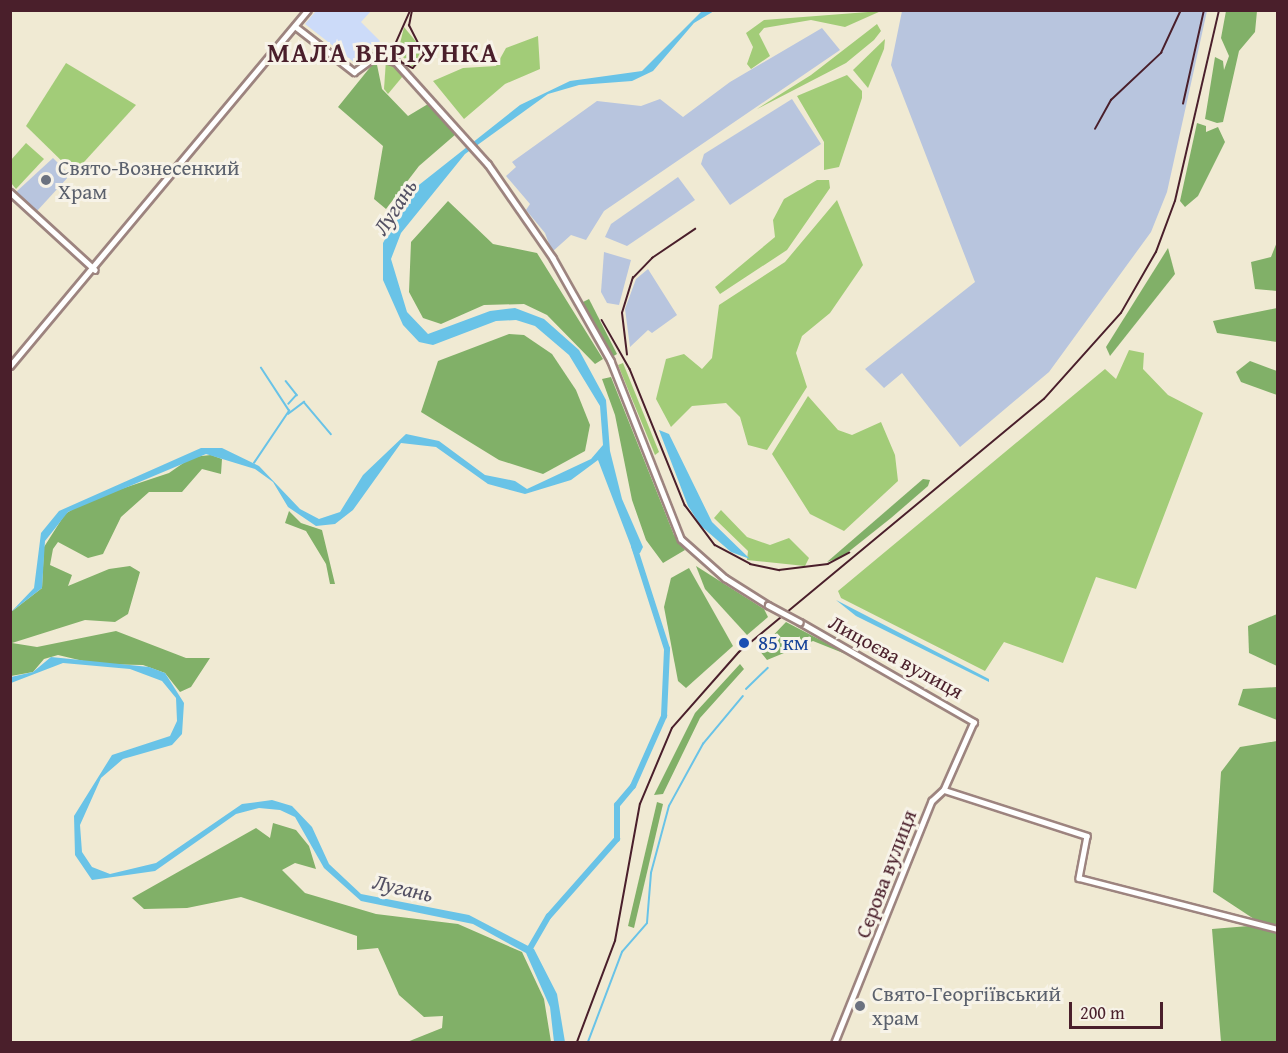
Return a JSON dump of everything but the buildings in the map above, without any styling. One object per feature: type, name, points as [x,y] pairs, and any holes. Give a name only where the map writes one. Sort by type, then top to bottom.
[{"type":"street","points":[[10,366],[95,270],[308,10]]},
{"type":"street","name":"Лицоєва вулиця","points":[[295,26],[344,67],[361,71],[376,56],[386,57],[465,137],[488,164],[553,258],[611,361],[681,539],[725,578],[768,605],[974,722]]},
{"type":"street","points":[[10,192],[95,270]]},
{"type":"street","name":"Сєрова вулиця","points":[[835,1042],[932,801],[944,790],[974,722]]},
{"type":"street","points":[[944,790],[1090,840],[1075,876],[1278,929]]},
{"type":"shaded area","points":[[316,11],[371,11],[361,22],[380,41],[359,66],[305,24]]},
{"type":"shaded area","points":[[902,11],[1207,11],[1167,192],[1151,232],[1049,372],[960,447],[902,373],[884,388],[865,369],[975,282],[891,65]]},
{"type":"shaded area","points":[[822,28],[840,50],[604,211],[586,240],[571,235],[552,252],[545,233],[526,210],[530,204],[506,176],[516,167],[512,162],[597,101],[641,106],[660,99],[683,117],[730,82]]},
{"type":"shaded area","points":[[792,99],[821,144],[730,205],[701,164],[704,154]]},
{"type":"shaded area","points":[[53,158],[70,175],[37,211],[16,192]]},
{"type":"shaded area","points":[[678,177],[695,200],[627,246],[605,237],[611,224]]},
{"type":"shaded area","points":[[604,252],[631,260],[619,305],[607,303],[601,292]]},
{"type":"shaded area","points":[[648,269],[677,315],[652,333],[648,330],[630,347],[625,309],[636,279]]},
{"type":"green space","points":[[881,11],[845,27],[811,20],[764,28],[759,34],[770,56],[751,69],[747,64],[753,47],[746,33],[764,20]]},
{"type":"green space","points":[[1226,11],[1257,11],[1255,32],[1239,51],[1223,122],[1217,123],[1205,119],[1215,57],[1223,61],[1224,70],[1229,56],[1221,38]]},
{"type":"green space","points":[[877,24],[881,31],[874,40],[846,63],[757,109],[811,75]]},
{"type":"green space","points":[[404,27],[422,49],[413,67],[398,52]]},
{"type":"green space","points":[[538,36],[540,69],[505,84],[464,119],[433,81],[463,68],[496,66],[506,48]]},
{"type":"green space","points":[[885,39],[884,49],[868,88],[853,70]]},
{"type":"green space","points":[[376,60],[382,89],[408,116],[428,104],[456,134],[419,166],[386,209],[374,199],[383,146],[338,107]]},
{"type":"green space","points":[[386,60],[403,76],[388,94],[384,89]]},
{"type":"green space","points":[[66,63],[136,105],[74,173],[26,126]]},
{"type":"green space","points":[[847,75],[862,91],[862,98],[839,167],[824,170],[824,142],[797,96]]},
{"type":"green space","points":[[1197,123],[1206,126],[1206,132],[1218,127],[1225,142],[1198,196],[1185,207],[1180,201]]},
{"type":"green space","points":[[26,143],[44,159],[16,189],[11,183],[11,160]]},
{"type":"green space","points":[[817,180],[829,180],[830,188],[787,250],[720,294],[715,287],[775,237],[773,220],[784,199]]},
{"type":"green space","points":[[837,200],[863,265],[830,313],[802,336],[796,353],[807,387],[767,450],[748,445],[740,417],[726,403],[692,406],[671,427],[656,399],[666,359],[684,354],[702,369],[712,358],[719,305],[785,262]]},
{"type":"green space","points":[[448,201],[493,244],[537,253],[603,359],[595,364],[547,315],[524,304],[484,305],[441,324],[423,318],[409,292],[411,242]]},
{"type":"green space","points":[[1277,242],[1277,291],[1255,289],[1251,262],[1271,257]]},
{"type":"green space","points":[[1168,248],[1175,274],[1110,356],[1106,347]]},
{"type":"green space","points":[[589,299],[617,354],[612,357],[581,303]]},
{"type":"green space","points":[[1277,308],[1277,342],[1217,333],[1213,321]]},
{"type":"green space","points":[[509,334],[524,335],[552,354],[576,390],[590,425],[585,451],[543,474],[499,460],[421,412],[438,361]]},
{"type":"green space","points":[[1129,350],[1144,353],[1143,369],[1168,395],[1203,413],[1136,589],[1096,577],[1063,663],[1004,642],[985,671],[841,598],[838,591],[1105,369],[1116,379]]},
{"type":"green space","points":[[1250,361],[1277,371],[1277,395],[1241,382],[1236,372]]},
{"type":"green space","points":[[623,363],[659,452],[655,455],[618,365]]},
{"type":"green space","points":[[611,377],[674,535],[685,550],[663,563],[646,540],[632,500],[615,415],[602,379]]},
{"type":"green space","points":[[808,396],[838,430],[852,435],[881,422],[895,455],[898,481],[844,531],[810,514],[772,454]]},
{"type":"green space","points":[[211,455],[222,459],[221,474],[202,469],[182,492],[149,492],[121,517],[103,554],[88,558],[58,542],[53,549],[50,565],[72,575],[68,586],[109,569],[130,566],[140,572],[128,614],[115,622],[85,620],[12,643],[37,647],[116,631],[186,658],[210,658],[191,687],[180,692],[165,673],[143,665],[96,664],[58,655],[44,659],[33,672],[11,676],[11,612],[42,588],[44,547],[65,514],[88,500],[169,473],[192,457]]},
{"type":"green space","points":[[923,479],[930,480],[928,486],[891,518],[842,557],[827,562]]},
{"type":"green space","points":[[721,510],[747,537],[770,545],[789,538],[809,558],[805,566],[747,560],[748,551],[714,518]]},
{"type":"green space","points":[[289,511],[301,523],[322,530],[335,584],[330,584],[326,564],[306,531],[285,523]]},
{"type":"green space","points":[[696,566],[764,609],[768,617],[747,635],[705,589]]},
{"type":"green space","points":[[689,568],[733,646],[686,688],[678,681],[664,607],[671,578]]},
{"type":"green space","points":[[1277,614],[1277,666],[1249,653],[1248,626]]},
{"type":"green space","points":[[786,622],[853,657],[813,641],[767,660],[759,650]]},
{"type":"green space","points":[[740,664],[744,669],[700,718],[663,794],[654,795],[695,713]]},
{"type":"green space","points":[[1277,687],[1277,720],[1238,705],[1243,689]]},
{"type":"green space","points":[[1277,741],[1277,1042],[1221,1042],[1212,929],[1249,926],[1254,919],[1213,892],[1221,772],[1240,747]]},
{"type":"green space","points":[[657,802],[663,804],[634,928],[628,926]]},
{"type":"green space","points":[[273,823],[296,830],[309,846],[316,869],[295,863],[282,870],[305,893],[376,914],[458,924],[522,952],[544,999],[551,1042],[407,1042],[442,1028],[443,1016],[424,1017],[399,995],[378,948],[357,950],[357,936],[241,897],[187,908],[144,909],[132,898],[256,828],[270,838]]},
{"type":"water","points":[[702,11],[714,11],[694,23],[653,71],[632,81],[579,85],[548,94],[465,154],[401,233],[391,259],[407,312],[428,334],[490,311],[515,308],[544,319],[579,350],[606,400],[610,451],[622,499],[643,547],[640,553],[634,554],[598,460],[571,480],[525,494],[488,484],[436,447],[401,443],[353,510],[335,524],[316,526],[288,507],[273,482],[255,469],[206,454],[68,512],[45,541],[42,588],[11,612],[34,588],[41,533],[59,511],[201,448],[222,448],[259,466],[300,509],[319,519],[340,512],[363,475],[406,434],[439,441],[485,475],[515,481],[527,489],[591,459],[603,445],[600,406],[569,355],[535,326],[516,320],[496,321],[433,345],[419,342],[403,325],[383,280],[383,243],[410,192],[520,105],[570,81],[642,71]]},
{"type":"water","points":[[659,430],[669,434],[712,522],[750,559],[731,552],[701,526],[688,506]]},
{"type":"water","points":[[836,600],[989,679],[989,682],[856,616]]},
{"type":"water","points":[[51,657],[149,667],[165,673],[184,703],[182,734],[172,745],[123,759],[101,778],[80,825],[82,852],[92,867],[110,874],[156,863],[242,804],[272,800],[292,806],[312,827],[329,864],[361,894],[469,915],[534,949],[557,994],[565,1042],[554,1042],[550,1007],[526,953],[473,924],[361,901],[324,868],[295,817],[280,810],[259,808],[236,814],[155,871],[92,880],[75,855],[74,816],[112,755],[170,736],[177,721],[176,698],[162,681],[130,669],[63,663],[11,683],[11,677],[33,672]]},
{"type":"waterway","points":[[254,463],[289,411],[261,368]]},
{"type":"waterway","points":[[286,381],[297,395],[289,404]]},
{"type":"waterway","points":[[288,414],[304,402],[331,434]]},
{"type":"waterway","name":"Лугань","points":[[529,950],[549,916],[617,839],[617,805],[633,786],[664,716],[667,649],[634,546]]},
{"type":"waterway","points":[[746,689],[768,668]]},
{"type":"waterway","points":[[588,1042],[622,952],[647,923],[651,873],[669,806],[703,744],[743,696]]},
{"type":"tram line","points":[[411,10],[396,44],[401,62],[413,68],[424,55],[409,26],[412,10]]},
{"type":"railway","points":[[1095,129],[1111,100],[1161,53],[1181,10]]},
{"type":"railway","points":[[1183,104],[1204,10]]},
{"type":"railway","points":[[577,1042],[615,941],[640,804],[672,728],[739,652],[1044,399],[1121,313],[1156,252],[1175,201],[1219,10]]},
{"type":"railway","points":[[627,355],[622,313],[633,278],[652,258],[695,229]]},
{"type":"railway","points":[[602,320],[630,369],[685,505],[715,545],[750,564],[779,570],[828,564],[849,553]]},
{"type":"place","name":"Свято-Вознесенкий Храм","points":[[46,180]]},
{"type":"place","name":"85 км","points":[[744,643]]},
{"type":"place","name":"Свято-Георгіївський храм","points":[[860,1006]]},
{"type":"district","name":"МАЛА ВЕРГУНКА","points":[[383,53]]}]
